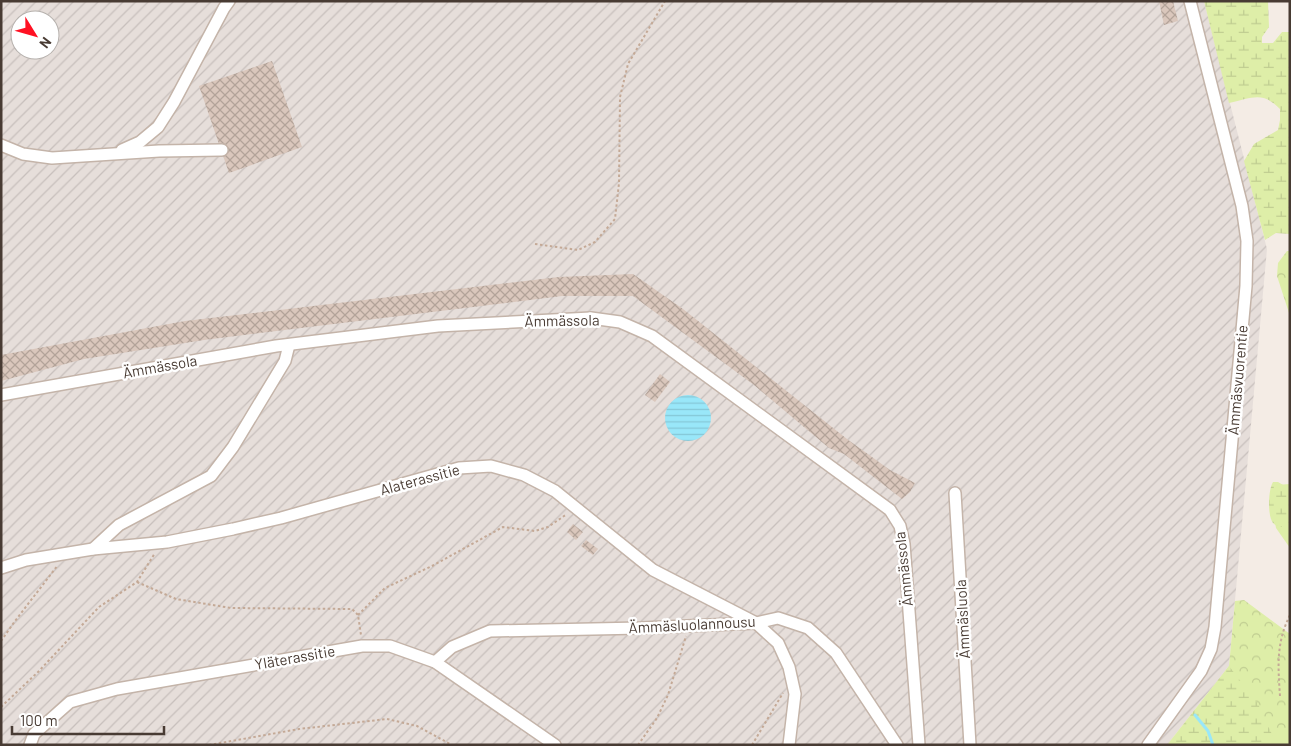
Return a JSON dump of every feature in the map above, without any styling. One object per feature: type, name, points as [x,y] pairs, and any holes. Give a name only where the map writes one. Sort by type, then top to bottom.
[{"type":"street","points":[[111,154],[140,142],[158,127],[174,102],[229,1]]},
{"type":"street","name":"Ämmäsvuorentie","points":[[1148,745],[1201,671],[1210,649],[1215,626],[1246,286],[1247,241],[1242,206],[1190,1]]},
{"type":"street","points":[[1,145],[23,154],[52,158],[159,151],[222,150]]},
{"type":"street","name":"Ämmässola","points":[[1,395],[289,345],[438,326],[591,318],[620,322],[652,336],[890,510],[900,526],[904,544],[919,745]]},
{"type":"street","points":[[93,549],[119,525],[211,476],[233,447],[285,361],[289,345]]},
{"type":"street","name":"Alaterassitie","points":[[1,568],[26,560],[93,549],[161,542],[281,518],[459,468],[491,466],[524,475],[555,491],[653,570],[756,623],[778,643],[789,667],[795,694],[788,745]]},
{"type":"street","name":"Ämmäsluola","points":[[955,493],[970,745]]},
{"type":"street","name":"Ämmäsluolannousu","points":[[435,662],[452,647],[490,631],[756,623],[778,618],[808,628],[836,654],[897,745]]},
{"type":"street","name":"Yläterassitie","points":[[30,745],[34,734],[70,702],[117,689],[362,646],[390,646],[435,662],[555,745]]},
{"type":"path","points":[[535,244],[578,250],[595,242],[614,219],[619,183],[620,97],[628,64],[665,1]]},
{"type":"path","points":[[358,615],[385,588],[456,553],[503,527],[535,531],[548,527],[576,508]]},
{"type":"path","points":[[1,707],[38,672],[99,606],[137,582],[150,564],[161,542]]},
{"type":"path","points":[[1,641],[67,553]]},
{"type":"path","points":[[137,582],[176,599],[230,608],[352,609],[358,615],[362,646]]},
{"type":"path","points":[[1280,696],[1277,663],[1282,631],[1290,615]]},
{"type":"path","points":[[638,745],[657,718],[668,694],[689,626]]},
{"type":"path","points":[[752,745],[792,680]]},
{"type":"path","points":[[209,745],[299,729],[386,719],[417,726],[452,745]]},
{"type":"shaded area","points":[[1,1],[1204,1],[1267,249],[1229,666],[1167,745],[1,745]]},
{"type":"green space","points":[[1204,1],[1268,1],[1269,27],[1262,37],[1262,43],[1273,43],[1282,32],[1290,32],[1290,234],[1276,233],[1265,240],[1244,161],[1254,144],[1278,130],[1280,109],[1274,103],[1257,97],[1229,103]]},
{"type":"green space","points":[[1287,251],[1290,251],[1290,316],[1277,276],[1278,263]]},
{"type":"green space","points":[[1273,482],[1278,482],[1290,489],[1290,528],[1277,526],[1270,516],[1270,491]]},
{"type":"green space","points":[[1290,484],[1290,548],[1276,528],[1274,518],[1276,485]]},
{"type":"green space","points":[[1244,600],[1290,634],[1290,745],[1169,745],[1229,666],[1235,601]]},
{"type":"green space","points":[[1229,666],[1258,704],[1277,745],[1167,745]]},
{"type":"water","points":[[688,395],[701,399],[707,405],[711,418],[707,431],[701,437],[688,441],[675,437],[669,431],[665,418],[669,405],[675,399]]},
{"type":"building","points":[[1159,1],[1173,1],[1178,21],[1164,25]]},
{"type":"building","points":[[272,61],[302,147],[229,173],[199,86]]},
{"type":"building","points":[[633,274],[683,309],[847,439],[890,470],[915,483],[910,492],[902,499],[844,454],[829,448],[754,385],[633,296],[562,296],[204,340],[84,359],[1,381],[1,355],[185,321],[559,277]]},
{"type":"building","points":[[660,374],[670,382],[655,402],[645,395]]},
{"type":"building","points":[[573,524],[583,532],[576,540],[567,532]]},
{"type":"building","points":[[586,540],[598,549],[593,555],[581,546]]},
{"type":"waterway","points":[[1195,715],[1208,731],[1213,745]]}]
